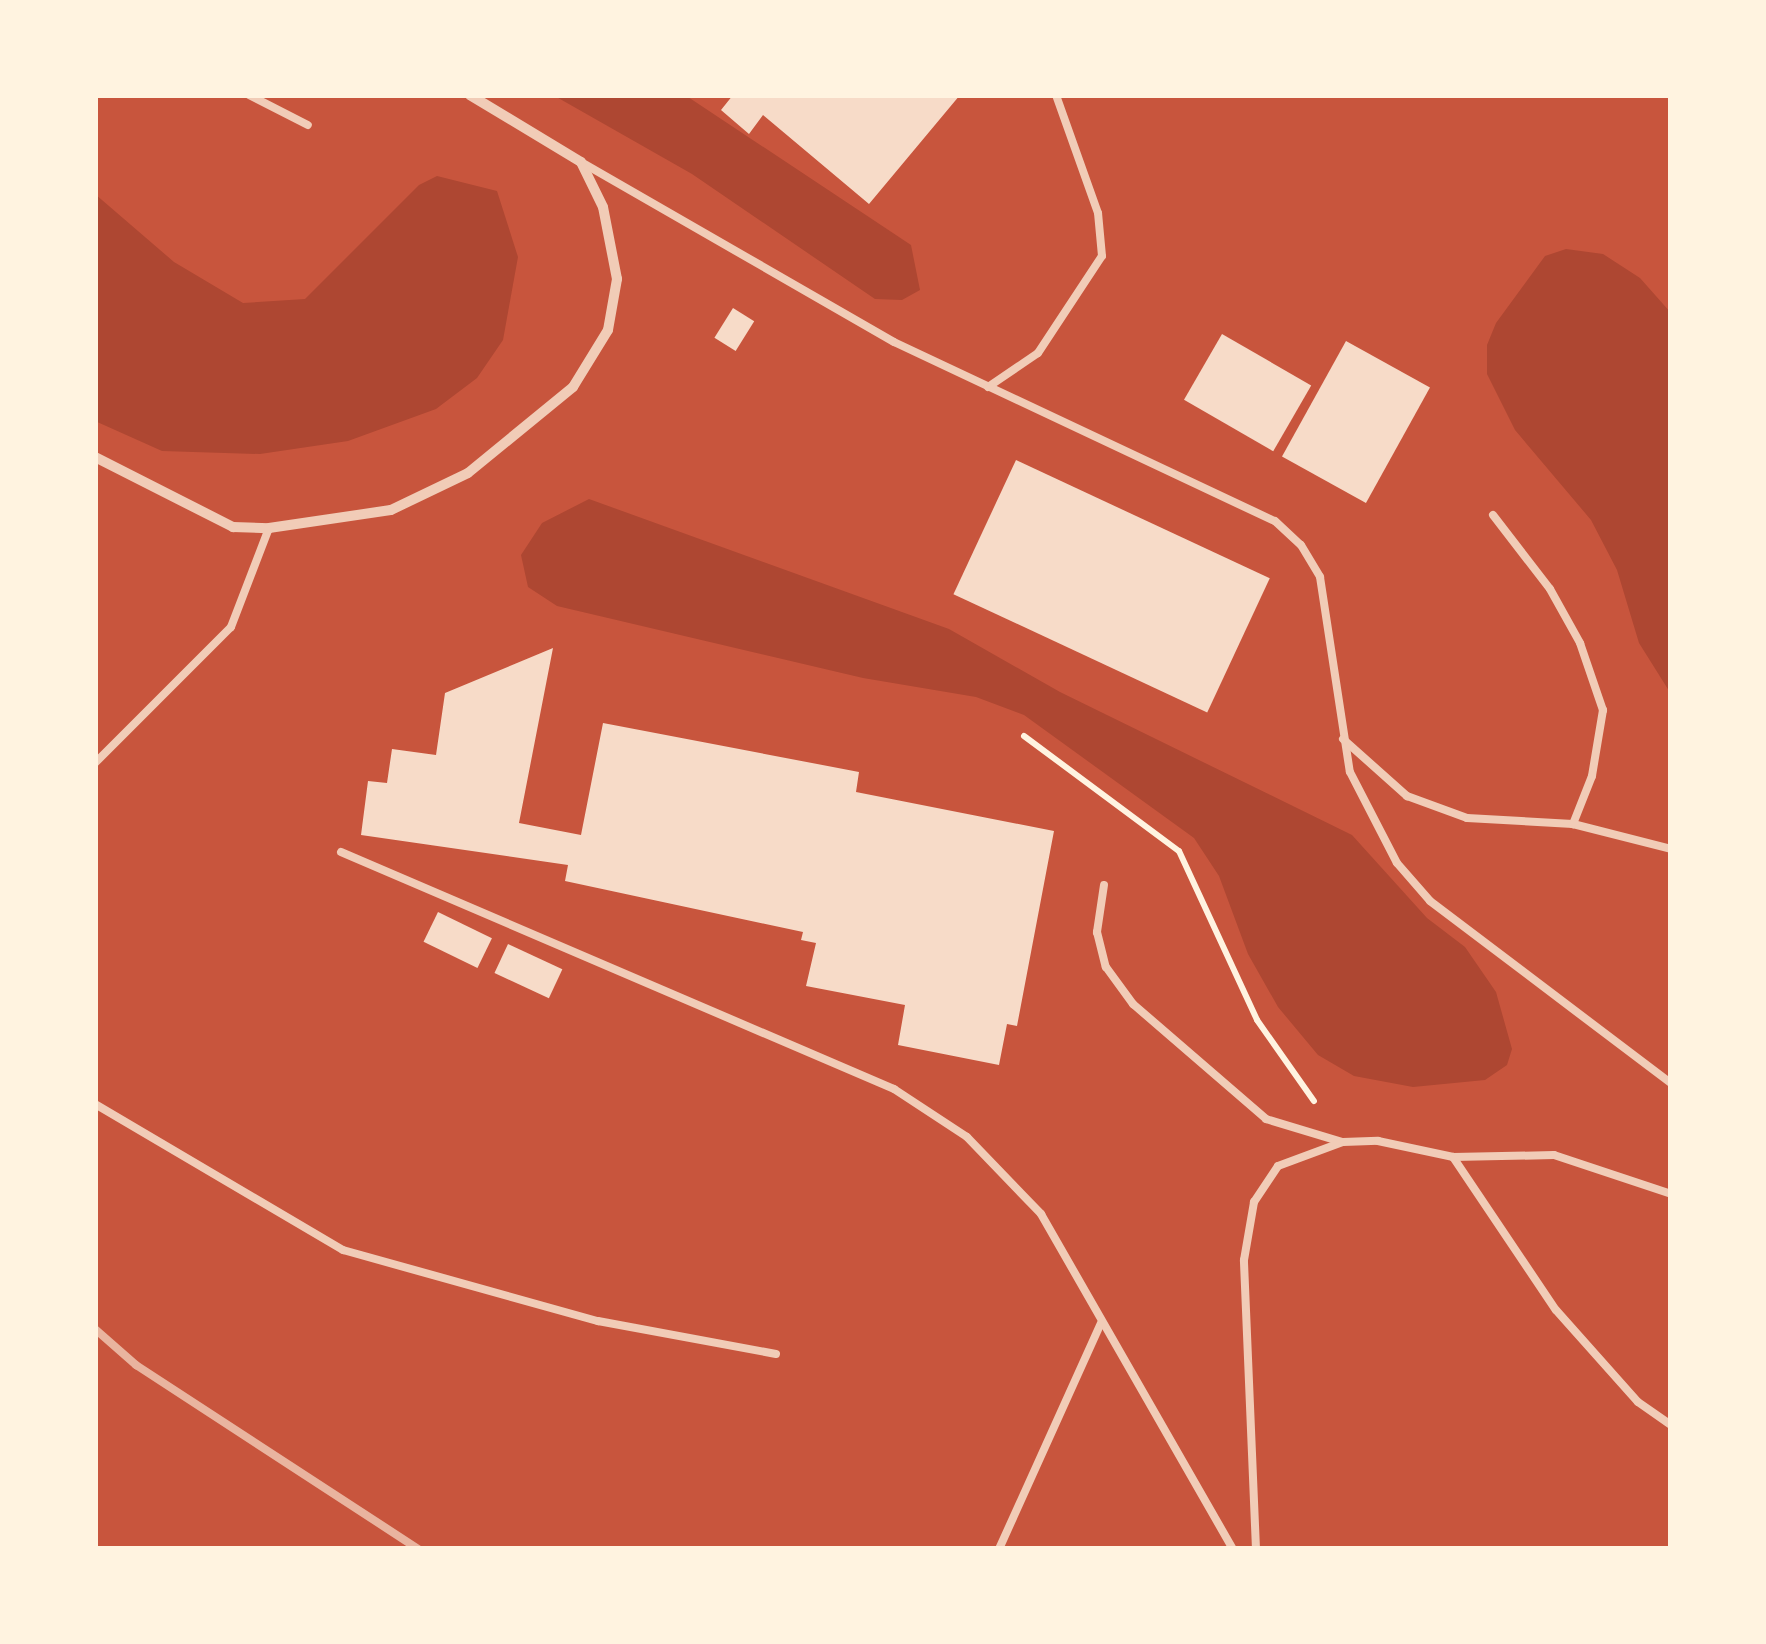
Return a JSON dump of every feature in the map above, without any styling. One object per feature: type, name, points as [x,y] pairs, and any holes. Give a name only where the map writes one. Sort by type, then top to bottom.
[{"type":"street","points":[[95,457],[233,527],[269,528],[391,510],[468,473],[573,387],[608,330],[617,279],[604,207],[581,162],[470,95]]},
{"type":"lane","points":[[249,95],[308,125]]},
{"type":"lane","points":[[988,387],[1038,353],[1102,256],[1098,213],[1056,95]]},
{"type":"lane","points":[[581,162],[894,342],[1244,505],[1302,545],[1320,578],[1342,738],[1369,813],[1430,901],[1671,1083]]},
{"type":"lane","points":[[1493,515],[1550,589],[1580,643],[1604,710],[1592,776],[1574,824]]},
{"type":"lane","points":[[95,763],[232,627],[269,528]]},
{"type":"lane","points":[[1342,738],[1407,796],[1466,818],[1574,824],[1671,848]]},
{"type":"lane","points":[[341,852],[894,1089],[967,1137],[1042,1214],[1233,1549]]},
{"type":"lane","points":[[1104,884],[1097,932],[1106,967],[1133,1004],[1266,1119],[1342,1142],[1378,1141],[1453,1157],[1554,1155],[1671,1194]]},
{"type":"lane","points":[[95,1104],[344,1250],[598,1321],[776,1354]]},
{"type":"lane","points":[[1256,1549],[1244,1260],[1254,1202],[1278,1166],[1342,1142]]},
{"type":"lane","points":[[1453,1157],[1556,1310],[1638,1402],[1671,1425]]},
{"type":"lane","points":[[999,1549],[1101,1323]]},
{"type":"path","points":[[1024,736],[1179,851],[1257,1020],[1342,1142]]},
{"type":"shaded area","points":[[553,95],[685,95],[911,245],[920,290],[902,300],[875,299],[692,174]]},
{"type":"shaded area","points":[[437,176],[497,191],[518,257],[503,340],[477,378],[436,409],[348,441],[260,454],[162,451],[95,421],[95,194],[174,262],[243,303],[305,299],[419,185]]},
{"type":"shaded area","points":[[1566,249],[1603,254],[1640,278],[1671,313],[1671,694],[1639,643],[1617,570],[1591,520],[1515,430],[1487,374],[1487,345],[1496,323],[1545,256]]},
{"type":"shaded area","points":[[589,499],[949,629],[1060,692],[1352,835],[1427,918],[1465,947],[1496,992],[1512,1049],[1507,1065],[1485,1080],[1413,1087],[1354,1076],[1318,1055],[1278,1007],[1248,954],[1219,876],[1194,838],[1024,715],[976,697],[863,678],[557,606],[528,587],[521,555],[542,523]]},
{"type":"building","points":[[733,95],[960,95],[869,204],[763,115],[749,134],[721,110]]},
{"type":"building","points":[[733,308],[754,321],[736,351],[714,338]]},
{"type":"building","points":[[1222,334],[1311,386],[1273,451],[1184,400]]},
{"type":"building","points":[[1346,341],[1430,388],[1366,503],[1282,456]]},
{"type":"building","points":[[1016,460],[1270,578],[1207,712],[953,594]]},
{"type":"building","points":[[553,648],[519,823],[581,835],[603,723],[859,772],[856,792],[1054,831],[1017,1026],[1007,1024],[999,1065],[898,1045],[905,1005],[806,986],[816,943],[801,940],[803,932],[565,881],[568,865],[361,835],[368,781],[387,783],[392,749],[436,755],[445,693]]},
{"type":"building","points":[[438,912],[492,938],[477,968],[424,942]]},
{"type":"building","points":[[508,944],[562,969],[549,998],[494,973]]},
{"type":"railway","points":[[95,1329],[136,1365],[418,1549]]}]
